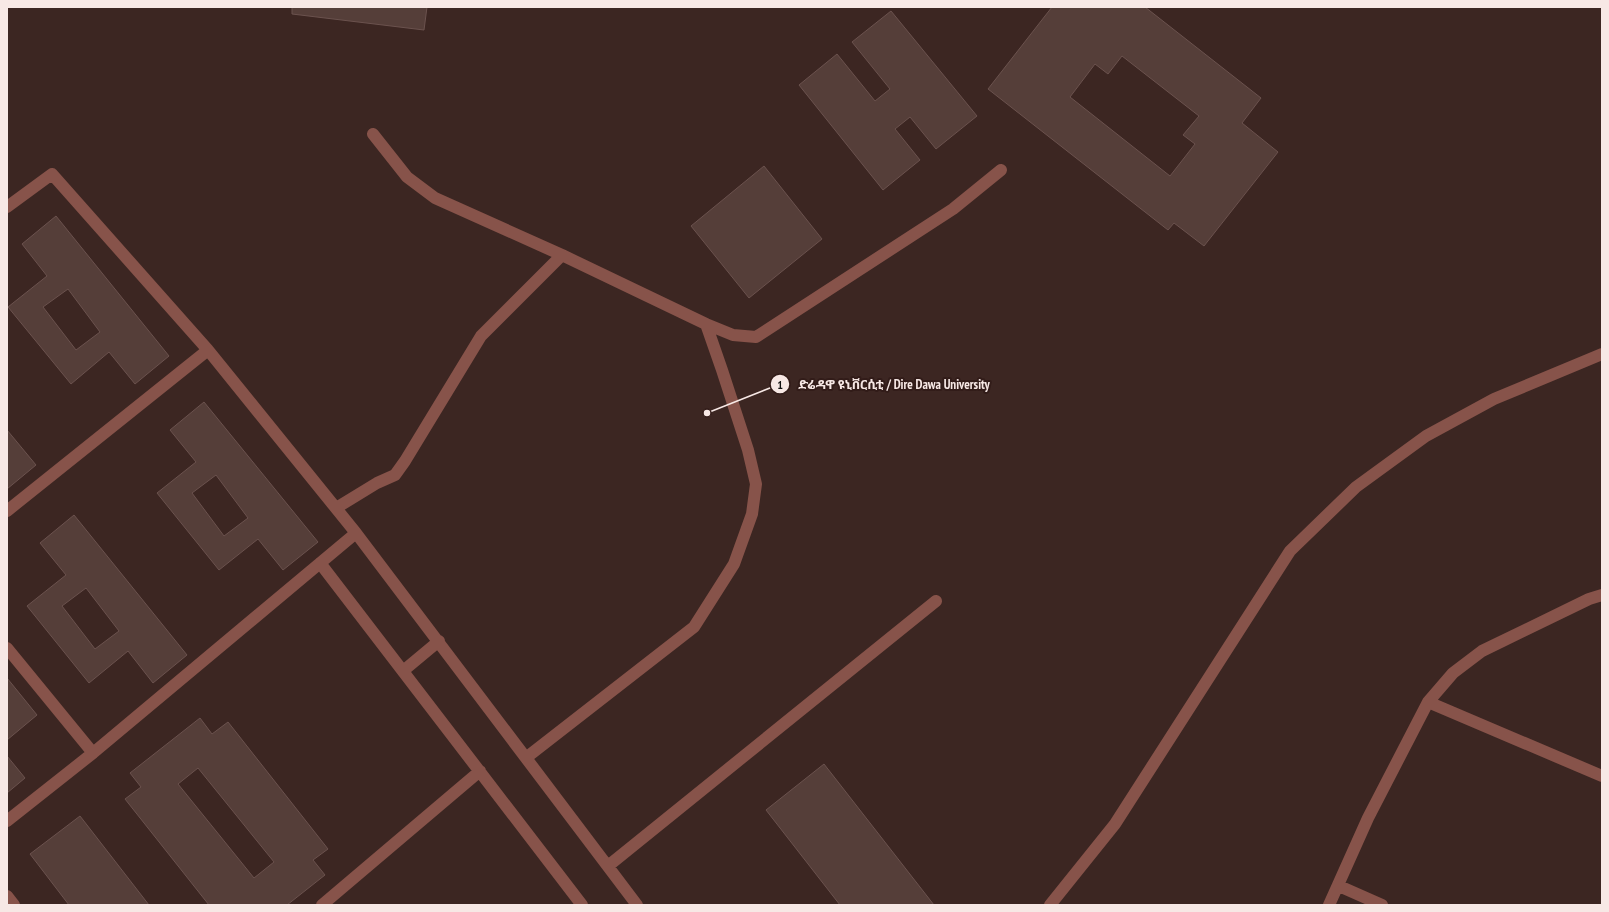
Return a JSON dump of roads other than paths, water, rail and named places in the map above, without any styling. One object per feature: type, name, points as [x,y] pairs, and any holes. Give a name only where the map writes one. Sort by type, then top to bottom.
[{"type":"street","points":[[373,134],[407,177],[435,198],[562,255],[706,324],[733,335],[756,337],[953,209],[1001,170]]},
{"type":"street","points":[[7,207],[52,174],[208,350],[336,508],[439,641],[637,905]]},
{"type":"street","points":[[336,508],[377,483],[394,475],[405,461],[480,336],[562,255]]},
{"type":"street","points":[[527,758],[694,627],[734,564],[752,514],[756,484],[748,450],[706,324]]},
{"type":"street","points":[[7,510],[208,350]]},
{"type":"street","points":[[1050,905],[1115,824],[1290,551],[1356,487],[1426,436],[1494,400],[1602,354]]},
{"type":"street","points":[[7,821],[93,753],[356,533]]},
{"type":"street","points":[[320,563],[582,905]]},
{"type":"street","points":[[1329,905],[1368,818],[1428,702],[1453,673],[1482,651],[1589,599],[1602,595]]},
{"type":"street","points":[[608,866],[936,600]]},
{"type":"street","points":[[403,671],[439,641]]},
{"type":"street","points":[[7,648],[93,753]]},
{"type":"street","points":[[1428,702],[1602,776]]},
{"type":"street","points":[[322,905],[480,771]]},
{"type":"street","points":[[1338,886],[1382,905]]},
{"type":"street","points":[[7,896],[14,905]]},
{"type":"place","name":"ድሬዳዋ ዩኒቨርሲቲ / Dire Dawa University","points":[[707,413]]}]
